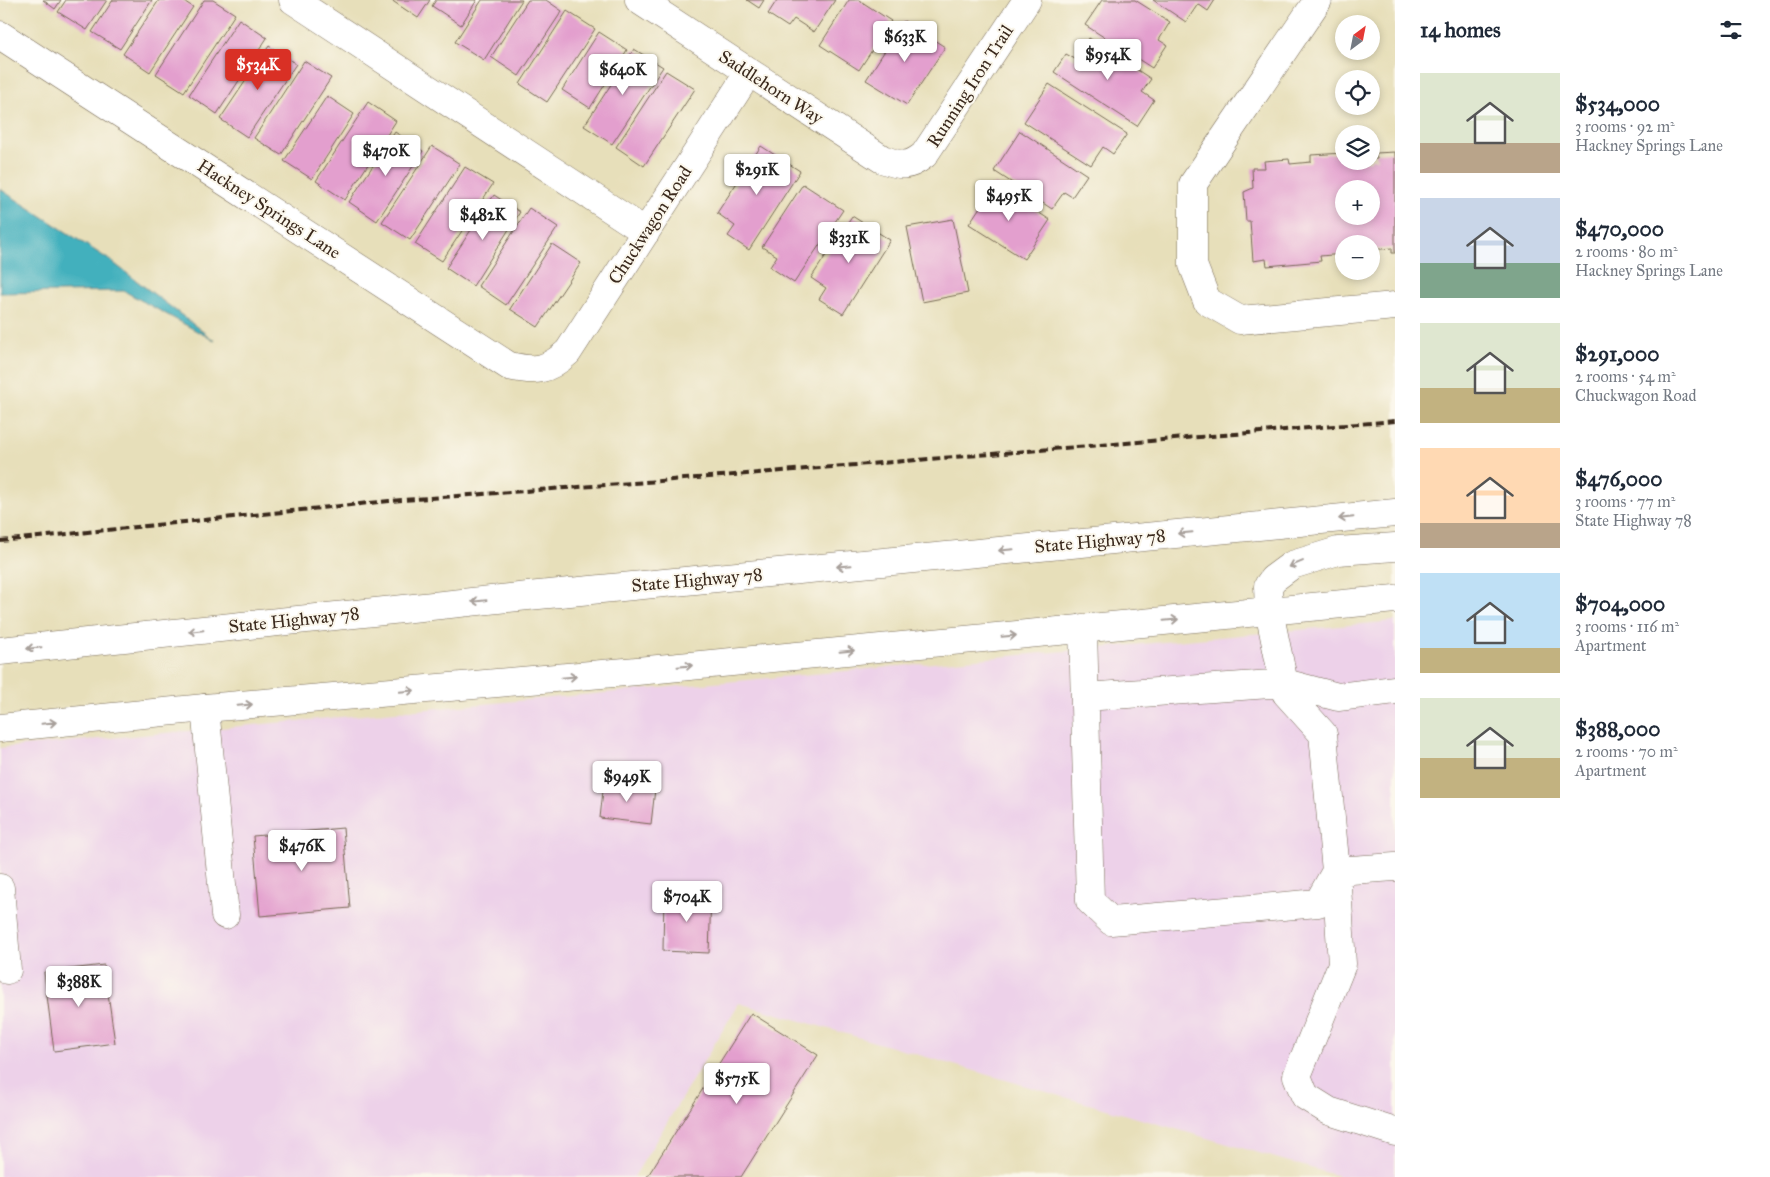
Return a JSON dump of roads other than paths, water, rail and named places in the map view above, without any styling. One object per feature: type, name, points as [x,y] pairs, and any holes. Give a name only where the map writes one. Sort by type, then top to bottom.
[{"type":"main road","points":[[294,0],[646,232]]},
{"type":"main road","name":"Saddlehorn Way","points":[[639,0],[882,159],[896,164],[907,165]]},
{"type":"main road","name":"Running Iron Trail","points":[[907,165],[915,163],[924,155],[1027,0]]},
{"type":"main road","points":[[1318,0],[1193,184],[1192,265],[1207,302],[1240,320],[1395,306]]},
{"type":"main road","name":"Hackney Springs Lane","points":[[0,35],[509,366],[526,370],[542,369]]},
{"type":"main road","name":"Chuckwagon Road","points":[[542,369],[556,363],[568,352],[749,72]]},
{"type":"main road","name":"State Highway 78","points":[[0,651],[528,596],[1395,513]]},
{"type":"main road","points":[[1395,547],[1338,551],[1292,565],[1273,579],[1268,586],[1269,611],[1286,693],[1323,734],[1336,871],[1342,964],[1297,1076],[1305,1096],[1329,1110],[1395,1132]]},
{"type":"main road","points":[[0,728],[205,708],[637,671],[1395,599]]},
{"type":"main road","points":[[1083,628],[1090,901],[1111,921],[1318,904],[1336,871]]},
{"type":"main road","points":[[1085,697],[1285,683],[1338,697],[1395,690]]},
{"type":"main road","points":[[205,708],[225,915]]},
{"type":"main road","points":[[1336,871],[1395,867]]},
{"type":"main road","points":[[0,888],[7,970]]},
{"type":"water","points":[[0,189],[111,261],[215,341],[124,291],[0,293]]},
{"type":"railway","points":[[0,541],[389,501],[660,481],[1395,421]]}]
